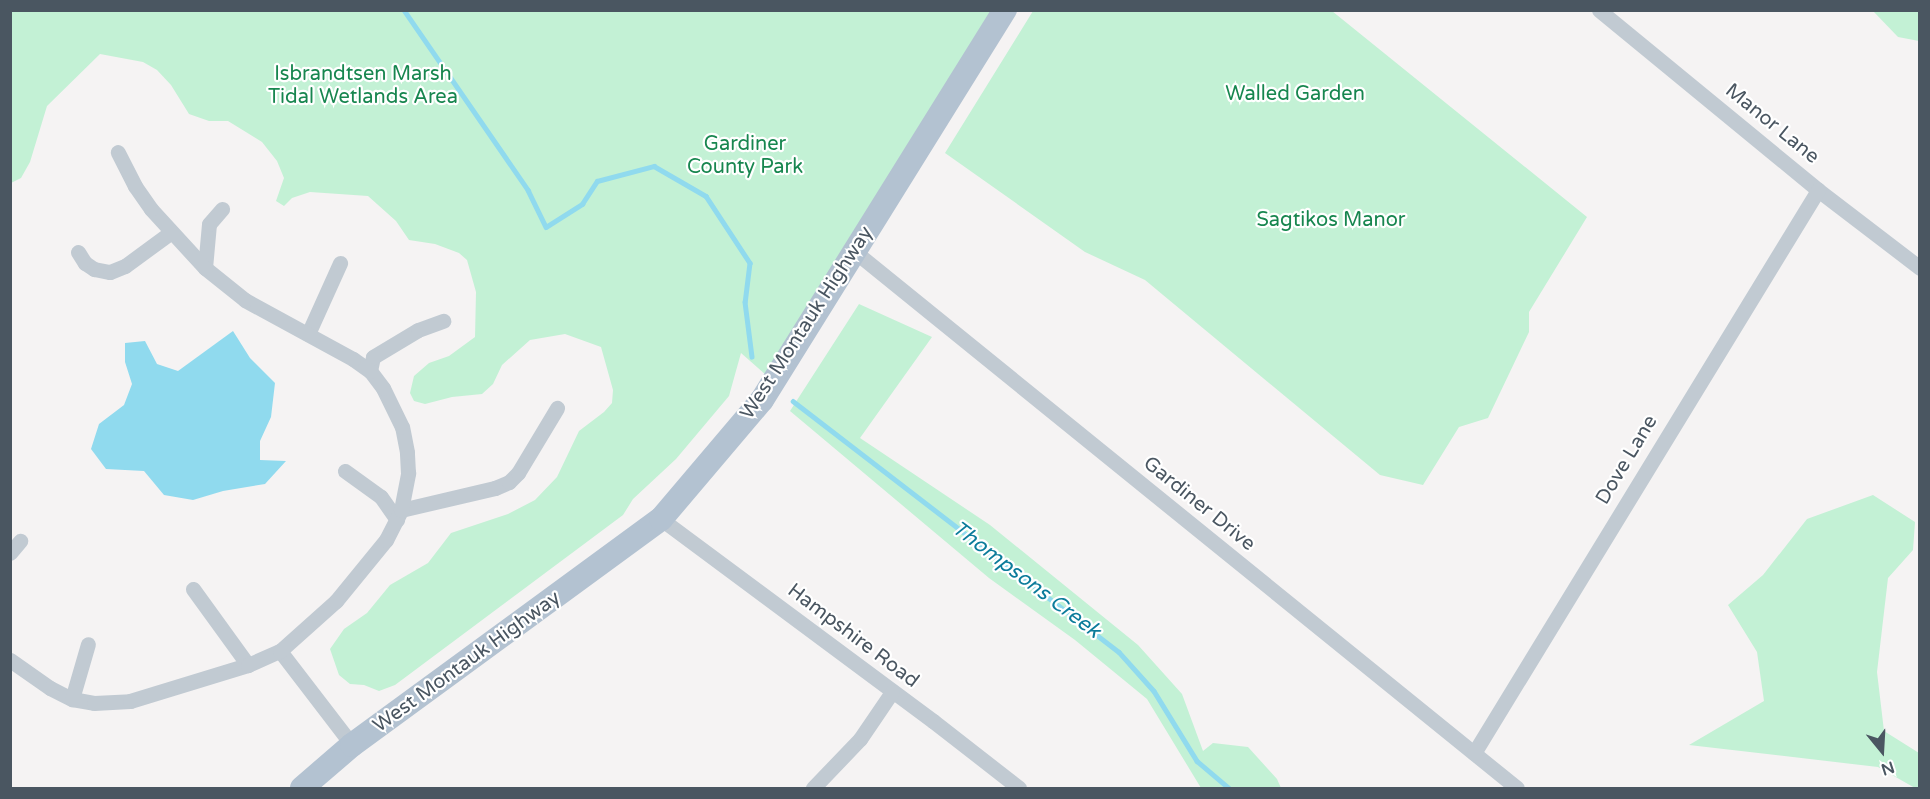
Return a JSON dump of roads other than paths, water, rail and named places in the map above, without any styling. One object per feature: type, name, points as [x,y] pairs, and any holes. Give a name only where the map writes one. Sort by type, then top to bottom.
[{"type":"main road","name":"West Montauk Highway","points":[[302,789],[352,745],[661,519],[762,400],[1005,10]]},
{"type":"street","name":"Manor Lane","points":[[1599,10],[1818,190],[1920,268]]},
{"type":"street","points":[[10,660],[50,688],[72,699],[94,703],[130,701],[248,665],[280,651],[357,579],[399,515],[408,473],[402,427],[383,388],[370,371],[245,300],[205,268],[170,233],[135,186],[118,152]]},
{"type":"street","name":"Dove Lane","points":[[1474,753],[1818,190]]},
{"type":"street","points":[[205,268],[209,224],[222,209]]},
{"type":"street","points":[[78,252],[85,263],[94,269],[110,272],[125,266],[170,233]]},
{"type":"street","name":"Gardiner Drive","points":[[854,251],[1517,789]]},
{"type":"street","points":[[308,334],[340,263]]},
{"type":"street","points":[[370,371],[373,357],[418,330],[443,321]]},
{"type":"street","points":[[399,515],[509,482],[518,473],[557,408]]},
{"type":"street","points":[[345,471],[381,497],[399,515]]},
{"type":"street","name":"Hampshire Road","points":[[661,519],[1019,789]]},
{"type":"street","points":[[193,589],[248,665]]},
{"type":"street","points":[[72,699],[88,644]]},
{"type":"street","points":[[280,651],[352,745]]},
{"type":"street","points":[[813,789],[860,739],[892,692]]},
{"type":"water","points":[[233,331],[250,358],[275,383],[271,417],[260,441],[260,460],[286,461],[265,484],[223,491],[193,500],[164,495],[144,471],[106,469],[91,449],[99,424],[124,405],[132,384],[125,362],[125,343],[145,341],[157,364],[178,371]]},
{"type":"waterway","name":"Thompsons Creek","points":[[404,10],[528,190],[546,227],[582,204],[597,181],[654,166],[706,196],[750,263],[745,302],[752,357]]},
{"type":"waterway","name":"Thompsons Creek","points":[[793,401],[1119,652],[1154,691],[1197,761],[1229,788]]},
{"type":"park label","name":"Isbrandtsen Marsh Tidal Wetlands Area","points":[[363,86]]},
{"type":"park label","name":"Walled Garden","points":[[1295,94]]},
{"type":"park label","name":"Gardiner County Park","points":[[745,156]]},
{"type":"park label","name":"Sagtikos Manor","points":[[1331,220]]}]
